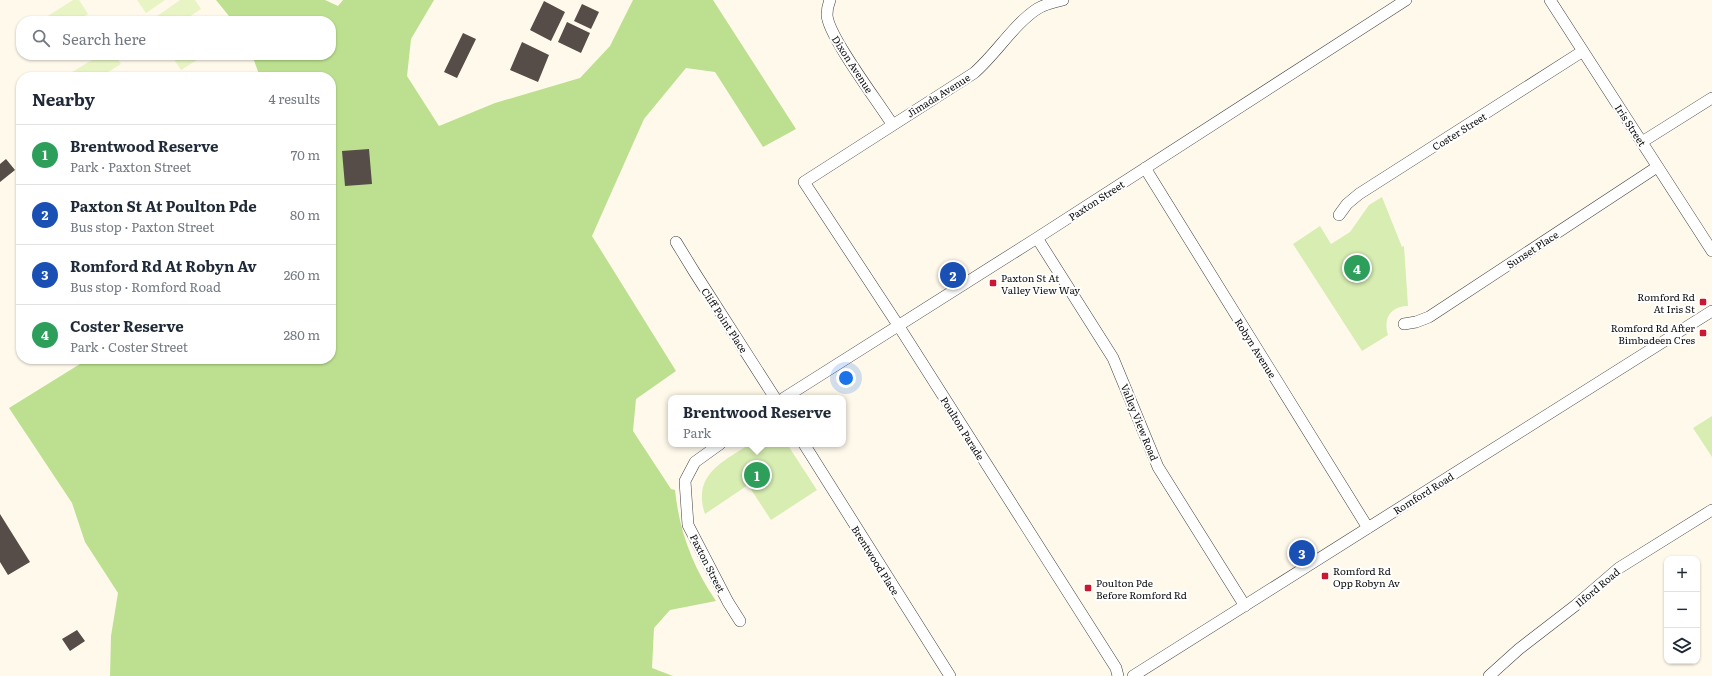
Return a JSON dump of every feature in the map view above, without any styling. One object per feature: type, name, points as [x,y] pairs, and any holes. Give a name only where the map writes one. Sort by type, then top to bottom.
[{"type":"street","name":"Dixon Avenue","points":[[830,0],[827,16],[835,37],[892,124]]},
{"type":"street","name":"Jimada Avenue","points":[[804,182],[892,124],[974,73],[992,56],[1028,16],[1038,8],[1063,0]]},
{"type":"street","name":"Paxton Street","points":[[789,395],[1038,238],[1406,0]]},
{"type":"street","name":"Iris Street","points":[[1550,0],[1712,251]]},
{"type":"street","name":"Coster Street","points":[[1339,215],[1347,204],[1359,194],[1583,51]]},
{"type":"street","points":[[1642,142],[1712,98]]},
{"type":"street","name":"Sunset Place","points":[[1404,324],[1416,322],[1429,317],[1657,166]]},
{"type":"street","name":"Robyn Avenue","points":[[1145,168],[1368,528]]},
{"type":"street","name":"Poulton Parade","points":[[804,182],[898,325],[1116,668],[1118,676]]},
{"type":"street","name":"Valley View Road","points":[[1038,238],[1113,358],[1158,467],[1245,606]]},
{"type":"street","name":"Cliff Point Place","points":[[676,242],[773,395]]},
{"type":"street","name":"Romford Road","points":[[1134,676],[1712,311]]},
{"type":"street","name":"Paxton Street","points":[[716,447],[695,462],[685,481],[688,525],[728,602],[740,621]]},
{"type":"street","name":"Brentwood Place","points":[[806,447],[950,676]]},
{"type":"street","name":"Ilford Road","points":[[1489,676],[1519,649],[1576,605],[1619,568],[1712,510]]},
{"type":"green space","points":[[73,0],[79,0],[88,14],[85,16],[48,16]]},
{"type":"green space","points":[[137,0],[165,0],[146,13]]},
{"type":"green space","points":[[180,0],[195,0],[201,9],[190,16],[157,16]]},
{"type":"green space","points":[[216,0],[325,0],[338,6],[343,0],[434,0],[411,39],[407,76],[439,126],[495,103],[580,78],[610,46],[633,0],[713,0],[796,129],[763,147],[715,72],[686,68],[644,119],[592,236],[676,371],[636,399],[633,431],[671,489],[675,490],[680,520],[688,548],[700,575],[716,601],[670,610],[654,628],[652,668],[673,676],[110,676],[111,636],[118,593],[85,542],[72,503],[9,408],[80,364],[336,364],[336,72],[258,72],[254,60],[336,60],[336,16],[229,16]]},
{"type":"green space","points":[[92,60],[118,60],[121,64],[108,72],[72,72]]},
{"type":"green space","points":[[174,60],[197,60],[181,70]]},
{"type":"green space","points":[[1382,197],[1402,247],[1404,246],[1408,306],[1397,308],[1392,311],[1389,314],[1386,324],[1388,335],[1362,351],[1293,244],[1320,226],[1331,244],[1350,232],[1369,205]]},
{"type":"green space","points":[[1712,416],[1712,457],[1693,428]]},
{"type":"green space","points":[[745,447],[789,447],[817,490],[771,520],[748,485],[705,514],[702,501],[706,479],[712,471],[729,457]]},
{"type":"building","points":[[544,1],[565,12],[551,41],[530,30]]},
{"type":"building","points":[[582,4],[599,12],[591,29],[574,21]]},
{"type":"building","points":[[567,22],[590,33],[581,53],[558,42]]},
{"type":"building","points":[[463,33],[476,39],[457,78],[444,72]]},
{"type":"building","points":[[522,42],[549,55],[538,82],[510,70]]},
{"type":"building","points":[[369,149],[372,184],[345,186],[342,151]]},
{"type":"building","points":[[6,159],[15,170],[0,182],[0,164]]},
{"type":"building","points":[[0,514],[30,562],[8,575],[0,562]]},
{"type":"building","points":[[77,630],[85,641],[70,651],[62,639]]},
{"type":"place","name":"Coster Reserve","points":[[1357,268]]},
{"type":"place","name":"Paxton St At Poulton Pde","points":[[953,275]]},
{"type":"place","name":"Paxton St At Valley View Way","points":[[993,283]]},
{"type":"place","name":"Romford Rd At Iris St","points":[[1703,302]]},
{"type":"place","name":"Romford Rd After Bimbadeen Cres","points":[[1703,333]]},
{"type":"place","name":"Brentwood Reserve","points":[[757,475]]},
{"type":"place","name":"Romford Rd At Robyn Av","points":[[1302,553]]},
{"type":"place","name":"Romford Rd Opp Robyn Av","points":[[1325,576]]},
{"type":"place","name":"Poulton Pde Before Romford Rd","points":[[1088,588]]}]
